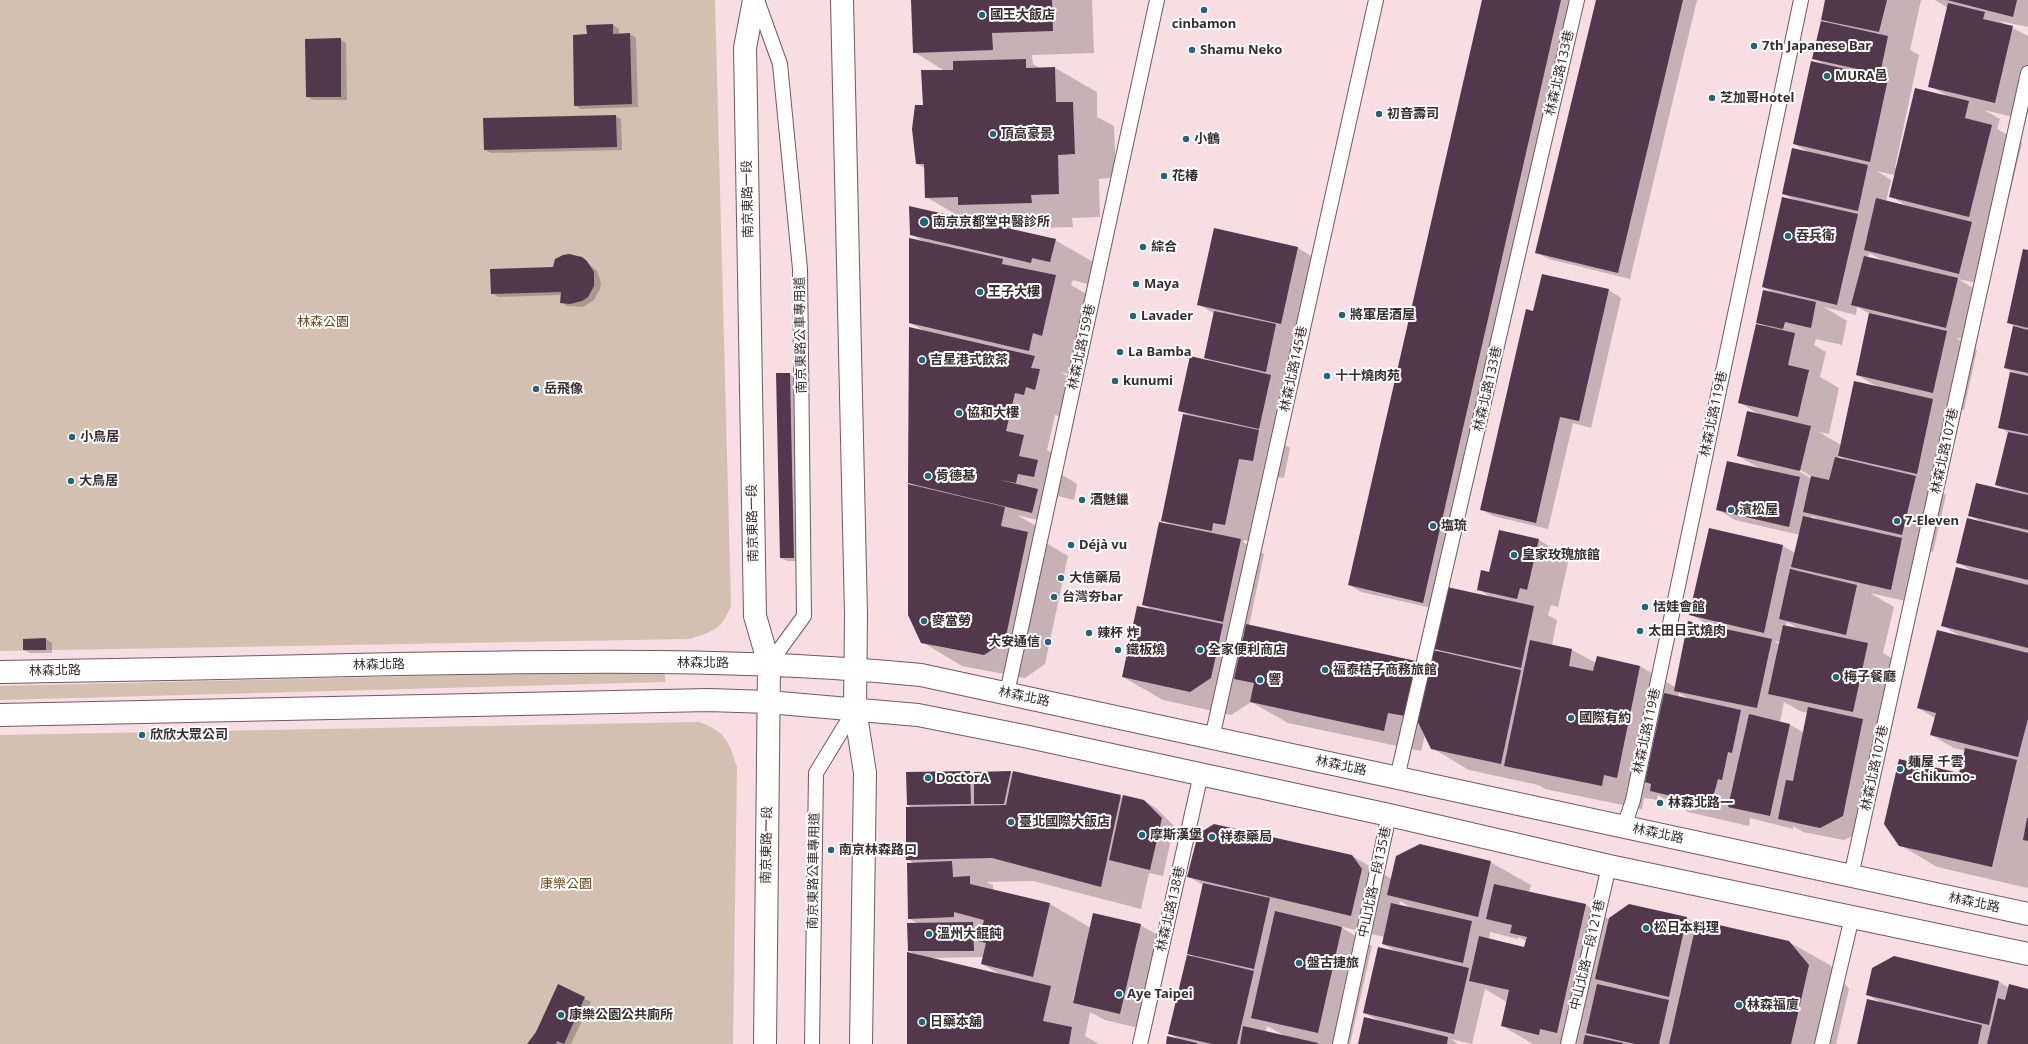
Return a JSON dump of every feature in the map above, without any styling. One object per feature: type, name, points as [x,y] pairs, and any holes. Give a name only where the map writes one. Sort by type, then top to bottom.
[{"type":"street","name":"南京東路一段","points":[[755,0],[745,48],[755,616],[769,664],[765,1044]]},
{"type":"street","points":[[842,0],[856,668],[855,709],[865,773],[861,1044]]},
{"type":"street","name":"林森北路","points":[[0,672],[518,662],[710,661],[856,668],[921,675],[2028,914]]},
{"type":"street","points":[[0,715],[669,700],[768,702],[918,715],[1389,814],[1609,866],[2028,954]]},
{"type":"lane","name":"南京東路公車專用道","points":[[755,0],[780,64],[800,269],[804,616],[769,664]]},
{"type":"lane","name":"林森北路159巷","points":[[1007,694],[1157,0]]},
{"type":"lane","name":"林森北路145巷","points":[[1212,738],[1376,0]]},
{"type":"lane","name":"林森北路133巷","points":[[1397,778],[1577,0]]},
{"type":"lane","name":"林森北路119巷","points":[[1624,826],[1633,800],[1801,0]]},
{"type":"lane","name":"林森北路107巷","points":[[1851,876],[2028,73]]},
{"type":"lane","name":"南京東路公車專用道","points":[[812,1044],[816,773],[855,709]]},
{"type":"lane","name":"林森北路138巷","points":[[1140,1044],[1201,774]]},
{"type":"lane","name":"中山北路一段135巷","points":[[1340,1044],[1389,814]]},
{"type":"lane","name":"中山北路一段121巷","points":[[1568,1044],[1609,866]]},
{"type":"lane","points":[[1822,1044],[1852,917]]},
{"type":"green space","name":"林森公園","points":[[0,0],[715,0],[731,606],[720,625],[705,634],[690,639],[0,651]]},
{"type":"green space","points":[[665,670],[665,682],[0,700],[0,686]]},
{"type":"green space","name":"康樂公園","points":[[699,722],[715,729],[725,738],[737,767],[733,1044],[0,1044],[0,735]]},
{"type":"building","name":"國王大飯店","points":[[911,0],[1052,0],[1053,31],[992,33],[993,50],[913,53]]},
{"type":"building","points":[[1482,0],[1561,0],[1423,603],[1348,585]]},
{"type":"building","points":[[1596,0],[1683,0],[1618,273],[1535,253]]},
{"type":"building","points":[[1825,0],[1887,0],[1879,32],[1821,20]]},
{"type":"building","points":[[1947,0],[2017,0],[2013,17]]},
{"type":"building","points":[[1948,3],[1985,12],[1983,19],[2013,26],[1995,103],[1928,87]]},
{"type":"building","points":[[1821,21],[1888,36],[1880,74],[1812,59]]},
{"type":"building","points":[[613,24],[613,34],[630,33],[632,104],[574,106],[573,35],[587,34],[586,25]]},
{"type":"building","points":[[341,38],[341,97],[306,97],[305,39]]},
{"type":"building","name":"頂高豪景","points":[[1026,59],[1026,68],[1055,67],[1056,102],[1073,102],[1075,154],[1058,155],[1059,194],[1031,195],[1032,203],[958,205],[958,197],[925,198],[924,164],[916,164],[912,129],[915,105],[923,105],[921,70],[953,70],[953,61]]},
{"type":"building","points":[[1811,61],[1888,79],[1870,162],[1793,144]]},
{"type":"building","points":[[1915,88],[1969,101],[1965,118],[1992,125],[1969,217],[1889,197]]},
{"type":"building","points":[[616,115],[617,147],[484,150],[483,118]]},
{"type":"building","points":[[1792,148],[1868,165],[1858,211],[1782,194]]},
{"type":"building","points":[[1782,197],[1858,214],[1837,305],[1762,287]]},
{"type":"building","points":[[1876,198],[1972,222],[1959,274],[1864,250]]},
{"type":"building","points":[[909,206],[1056,239],[1050,262],[1032,258],[1031,263],[910,235]]},
{"type":"building","points":[[1214,228],[1298,247],[1281,324],[1197,305]]},
{"type":"building","name":"王子大樓","points":[[909,238],[1003,259],[1002,264],[1056,275],[1042,336],[1033,333],[1029,351],[909,323]]},
{"type":"building","points":[[2023,249],[2028,250],[2028,328],[2007,323]]},
{"type":"building","points":[[569,254],[582,257],[587,261],[594,272],[594,286],[588,297],[582,301],[570,304],[560,303],[561,292],[491,294],[490,269],[553,267],[555,259]]},
{"type":"building","points":[[1864,256],[1958,278],[1946,328],[1851,305]]},
{"type":"building","points":[[1542,274],[1609,289],[1579,421],[1560,417],[1536,523],[1480,510],[1526,309],[1533,311]]},
{"type":"building","points":[[1763,290],[1816,302],[1811,328],[1785,322],[1783,329],[1756,323]]},
{"type":"building","points":[[1214,311],[1276,324],[1266,372],[1204,358]]},
{"type":"building","points":[[1869,313],[1947,331],[1933,393],[1856,375]]},
{"type":"building","points":[[1756,324],[1795,333],[1788,365],[1809,370],[1798,417],[1738,403]]},
{"type":"building","points":[[2013,326],[2028,330],[2028,373],[2004,368]]},
{"type":"building","name":"協和大樓","points":[[909,327],[1035,356],[1031,368],[1040,369],[1035,390],[1026,387],[1024,395],[1015,393],[1006,431],[1024,435],[1019,456],[1038,460],[1034,477],[1018,474],[1016,483],[1000,480],[1038,489],[1032,513],[908,483]]},
{"type":"building","points":[[1190,356],[1271,375],[1259,429],[1178,411]]},
{"type":"building","points":[[2010,372],[2028,376],[2028,434],[1998,428]]},
{"type":"building","points":[[776,373],[790,373],[794,558],[780,558]]},
{"type":"building","points":[[1854,381],[1933,399],[1917,474],[1838,456]]},
{"type":"building","points":[[1747,411],[1811,426],[1800,471],[1737,456]]},
{"type":"building","points":[[1183,414],[1259,430],[1253,461],[1239,459],[1225,525],[1213,523],[1212,531],[1161,521]]},
{"type":"building","points":[[2008,432],[2028,436],[2028,493],[1995,485]]},
{"type":"building","points":[[1835,457],[1916,476],[1902,535],[1803,512],[1811,476],[1829,480]]},
{"type":"building","points":[[1727,461],[1800,477],[1789,527],[1716,510]]},
{"type":"building","points":[[1976,483],[2028,495],[2028,530],[1968,516]]},
{"type":"building","points":[[908,484],[1005,507],[1001,526],[1028,532],[1005,641],[984,655],[921,643],[908,615]]},
{"type":"building","points":[[1803,516],[1902,538],[1891,590],[1791,567]]},
{"type":"building","points":[[1967,518],[2028,533],[2028,580],[1956,563]]},
{"type":"building","points":[[1159,522],[1241,539],[1223,622],[1142,605]]},
{"type":"building","points":[[1709,528],[1783,545],[1764,633],[1689,615]]},
{"type":"building","name":"皇家玫瑰旅館","points":[[1499,530],[1539,539],[1527,590],[1520,588],[1517,599],[1477,590],[1481,570],[1489,572]]},
{"type":"building","points":[[1956,567],[2028,585],[2028,648],[1941,626]]},
{"type":"building","points":[[1790,569],[1857,585],[1846,635],[1779,619]]},
{"type":"building","points":[[1447,587],[1534,606],[1521,668],[1434,649]]},
{"type":"building","points":[[1137,606],[1223,624],[1211,678],[1190,692],[1122,677]]},
{"type":"building","points":[[1688,621],[1772,639],[1757,708],[1674,691]]},
{"type":"building","name":"福泰桔子商務旅館","points":[[1246,624],[1416,661],[1405,716],[1388,713],[1384,731],[1250,702],[1254,683],[1234,679]]},
{"type":"building","points":[[1783,625],[1868,643],[1853,712],[1768,694]]},
{"type":"building","points":[[1937,630],[2028,653],[2028,719],[2018,757],[1930,735],[1936,713],[1917,708]]},
{"type":"building","points":[[46,638],[46,650],[23,650],[23,639]]},
{"type":"building","name":"國際有約","points":[[1530,640],[1572,649],[1569,666],[1593,671],[1597,656],[1640,666],[1617,778],[1604,775],[1602,786],[1504,766]]},
{"type":"building","points":[[1433,650],[1521,670],[1501,764],[1431,749],[1418,722]]},
{"type":"building","points":[[1664,693],[1741,710],[1732,753],[1728,752],[1722,780],[1718,779],[1711,805],[1650,791],[1651,784],[1645,782]]},
{"type":"building","points":[[1808,707],[1863,719],[1843,816],[1820,828],[1778,819],[1786,780],[1793,781]]},
{"type":"building","points":[[1749,714],[1790,724],[1770,816],[1728,807]]},
{"type":"building","points":[[1965,748],[2017,760],[1992,867],[1899,846],[1884,824],[1899,759],[1959,773]]},
{"type":"building","points":[[970,771],[971,804],[907,805],[906,772]]},
{"type":"building","points":[[1011,771],[1004,804],[974,804],[974,772]]},
{"type":"building","name":"臺北國際大飯店","points":[[1013,771],[1121,795],[1101,887],[992,858],[906,860],[906,807],[1006,805]]},
{"type":"building","points":[[1123,795],[1144,800],[1162,818],[1150,870],[1109,860]]},
{"type":"building","points":[[2028,818],[2028,841],[2023,840]]},
{"type":"building","points":[[1214,824],[1352,855],[1362,869],[1351,916],[1187,877],[1198,834]]},
{"type":"building","points":[[1420,844],[1491,861],[1478,917],[1387,895],[1396,856]]},
{"type":"building","points":[[952,861],[953,877],[970,876],[970,884],[1050,903],[1033,977],[981,964],[986,943],[978,941],[984,920],[954,912],[954,917],[908,919],[907,863]]},
{"type":"building","points":[[1203,883],[1270,898],[1254,969],[1187,954]]},
{"type":"building","points":[[1494,884],[1586,904],[1557,1033],[1540,1029],[1539,1035],[1501,1026],[1509,990],[1469,981],[1479,936],[1524,947],[1527,937],[1510,933],[1512,925],[1486,919]]},
{"type":"building","points":[[1391,903],[1472,921],[1463,963],[1382,944]]},
{"type":"building","points":[[1629,904],[1687,917],[1669,997],[1595,979],[1609,918]]},
{"type":"building","name":"盤古捷旅","points":[[1275,911],[1342,927],[1318,1033],[1251,1018]]},
{"type":"building","points":[[1093,913],[1141,924],[1120,1014],[1073,1003]]},
{"type":"building","name":"林森福廈","points":[[1697,920],[1789,941],[1809,965],[1791,1044],[1669,1044]]},
{"type":"building","points":[[973,922],[974,951],[908,951],[907,923]]},
{"type":"building","points":[[1378,947],[1469,968],[1454,1034],[1363,1013]]},
{"type":"building","points":[[907,952],[1051,986],[1043,1021],[1072,1027],[1069,1044],[907,1044]]},
{"type":"building","points":[[1187,955],[1254,971],[1237,1044],[1212,1044],[1168,1034]]},
{"type":"building","points":[[1894,956],[1999,981],[1989,1025],[1866,995],[1872,968]]},
{"type":"building","name":"康樂公園公共廁所","points":[[558,984],[585,997],[564,1044],[557,1041],[556,1044],[527,1044],[536,1032]]},
{"type":"building","points":[[1597,984],[1669,1000],[1659,1044],[1635,1044],[1586,1033]]},
{"type":"building","points":[[2009,984],[2028,989],[2028,1044],[1987,1044],[1998,998],[2005,1000]]},
{"type":"building","points":[[1867,999],[1982,1025],[1978,1044],[1857,1044]]},
{"type":"building","points":[[1364,1017],[1448,1037],[1447,1044],[1358,1044]]},
{"type":"building","points":[[1243,1026],[1318,1043],[1318,1044],[1240,1044]]},
{"type":"building","points":[[1585,1035],[1623,1043],[1623,1044],[1583,1044]]},
{"type":"building","points":[[1167,1036],[1197,1043],[1197,1044],[1166,1044]]},
{"type":"place","name":"cinbamon","points":[[1204,10]]},
{"type":"place","name":"國王大飯店","points":[[982,15]]},
{"type":"place","name":"7th Japanese Bar","points":[[1754,46]]},
{"type":"place","name":"Shamu Neko","points":[[1192,50]]},
{"type":"place","name":"MURA邑","points":[[1827,76]]},
{"type":"place","name":"芝加哥Hotel","points":[[1712,98]]},
{"type":"place","name":"初音壽司","points":[[1379,114]]},
{"type":"place","name":"頂高豪景","points":[[993,134]]},
{"type":"place","name":"小鶴","points":[[1186,139]]},
{"type":"place","name":"花椿","points":[[1164,176]]},
{"type":"place","name":"南京京都堂中醫診所","points":[[924,222]]},
{"type":"place","name":"吞兵衛","points":[[1788,236]]},
{"type":"place","name":"綜合","points":[[1143,247]]},
{"type":"place","name":"Maya","points":[[1136,284]]},
{"type":"place","name":"王子大樓","points":[[980,292]]},
{"type":"place","name":"將軍居酒屋","points":[[1342,315]]},
{"type":"place","name":"Lavader","points":[[1133,316]]},
{"type":"place","name":"La Bamba","points":[[1120,352]]},
{"type":"place","name":"吉星港式飲茶","points":[[922,360]]},
{"type":"place","name":"十十燒肉苑","points":[[1327,376]]},
{"type":"place","name":"kunumi","points":[[1115,381]]},
{"type":"place","name":"岳飛像","points":[[536,389]]},
{"type":"place","name":"協和大樓","points":[[959,413]]},
{"type":"place","name":"小鳥居","points":[[72,437]]},
{"type":"place","name":"肯德基","points":[[928,476]]},
{"type":"place","name":"大鳥居","points":[[71,481]]},
{"type":"place","name":"酒魅鑞","points":[[1082,500]]},
{"type":"place","name":"濱松屋","points":[[1731,510]]},
{"type":"place","name":"7-Eleven","points":[[1897,521]]},
{"type":"place","name":"塩琉","points":[[1433,526]]},
{"type":"place","name":"Déjà vu","points":[[1071,545]]},
{"type":"place","name":"皇家玫瑰旅館","points":[[1514,555]]},
{"type":"place","name":"大信藥局","points":[[1061,578]]},
{"type":"place","name":"台灣夯bar","points":[[1054,597]]},
{"type":"place","name":"恬娃會館","points":[[1645,607]]},
{"type":"place","name":"麥當勞","points":[[924,621]]},
{"type":"place","name":"太田日式燒肉","points":[[1640,631]]},
{"type":"place","name":"辣杯 炸","points":[[1089,633]]},
{"type":"place","name":"大安通信","points":[[1048,642]]},
{"type":"place","name":"鐵板燒","points":[[1118,650]]},
{"type":"place","name":"全家便利商店","points":[[1200,650]]},
{"type":"place","name":"福泰桔子商務旅館","points":[[1325,670]]},
{"type":"place","name":"梅子餐廳","points":[[1836,677]]},
{"type":"place","name":"響","points":[[1260,680]]},
{"type":"place","name":"國際有約","points":[[1571,718]]},
{"type":"place","name":"欣欣大眾公司","points":[[142,735]]},
{"type":"place","name":"麺屋 千雲 -Chikumo-","points":[[1900,769]]},
{"type":"place","name":"DoctorA","points":[[928,778]]},
{"type":"place","name":"林森北路一","points":[[1660,803]]},
{"type":"place","name":"臺北國際大飯店","points":[[1011,822]]},
{"type":"place","name":"摩斯漢堡","points":[[1142,835]]},
{"type":"place","name":"祥泰藥局","points":[[1212,837]]},
{"type":"place","name":"南京林森路口","points":[[831,850]]},
{"type":"place","name":"松日本料理","points":[[1646,928]]},
{"type":"place","name":"溫州大餛飩","points":[[929,934]]},
{"type":"place","name":"盤古捷旅","points":[[1299,963]]},
{"type":"place","name":"Aye Taipei","points":[[1119,994]]},
{"type":"place","name":"林森福廈","points":[[1739,1005]]},
{"type":"place","name":"康樂公園公共廁所","points":[[561,1015]]},
{"type":"place","name":"日藥本舖","points":[[922,1022]]}]
